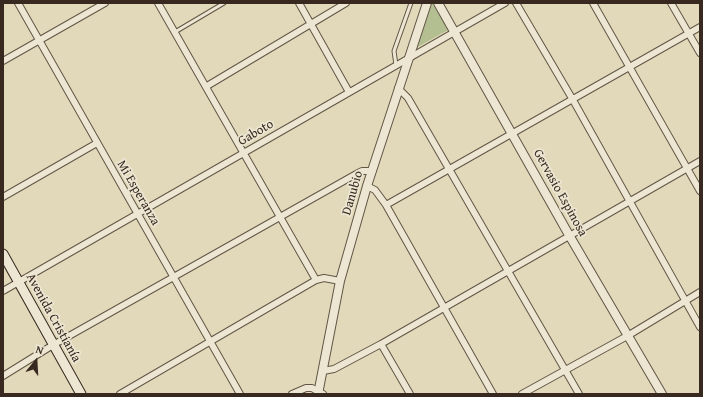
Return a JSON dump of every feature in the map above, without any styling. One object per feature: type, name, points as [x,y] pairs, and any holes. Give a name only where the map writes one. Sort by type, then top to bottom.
[{"type":"main road","name":"Avenida Cristianía","points":[[3,254],[81,394]]},
{"type":"street","name":"Mi Esperanza","points":[[18,3],[240,394]]},
{"type":"street","points":[[3,61],[105,3]]},
{"type":"street","points":[[158,3],[207,86],[243,153],[316,280]]},
{"type":"street","points":[[299,3],[349,92]]},
{"type":"street","points":[[207,86],[346,3]]},
{"type":"street","name":"Danubio","points":[[320,393],[322,371],[340,281],[367,186],[427,3]]},
{"type":"street","name":"Gervasio Espinosa","points":[[438,3],[569,235],[662,394]]},
{"type":"street","name":"Gaboto","points":[[3,291],[505,3]]},
{"type":"street","points":[[516,3],[573,100],[700,327]]},
{"type":"street","points":[[593,3],[628,67],[700,191]]},
{"type":"street","points":[[671,3],[700,53]]},
{"type":"street","points":[[386,204],[573,100],[628,67],[700,27]]},
{"type":"street","points":[[398,88],[408,98],[579,394]]},
{"type":"street","points":[[3,197],[97,143]]},
{"type":"street","points":[[322,371],[334,369],[381,344],[443,306],[700,161]]},
{"type":"street","points":[[3,376],[53,345],[175,278],[362,171],[372,171]]},
{"type":"street","points":[[367,186],[375,190],[386,204],[493,394]]},
{"type":"street","points":[[120,394],[316,280],[324,278],[340,281]]},
{"type":"street","points":[[522,394],[628,335],[700,292]]},
{"type":"street","points":[[381,344],[410,394]]},
{"type":"street","points":[[292,394],[306,388],[320,393]]},
{"type":"lane","points":[[175,32],[224,3]]},
{"type":"lane","points":[[396,65],[394,54],[395,47],[411,3]]},
{"type":"green space","points":[[432,3],[448,30],[416,48]]}]
